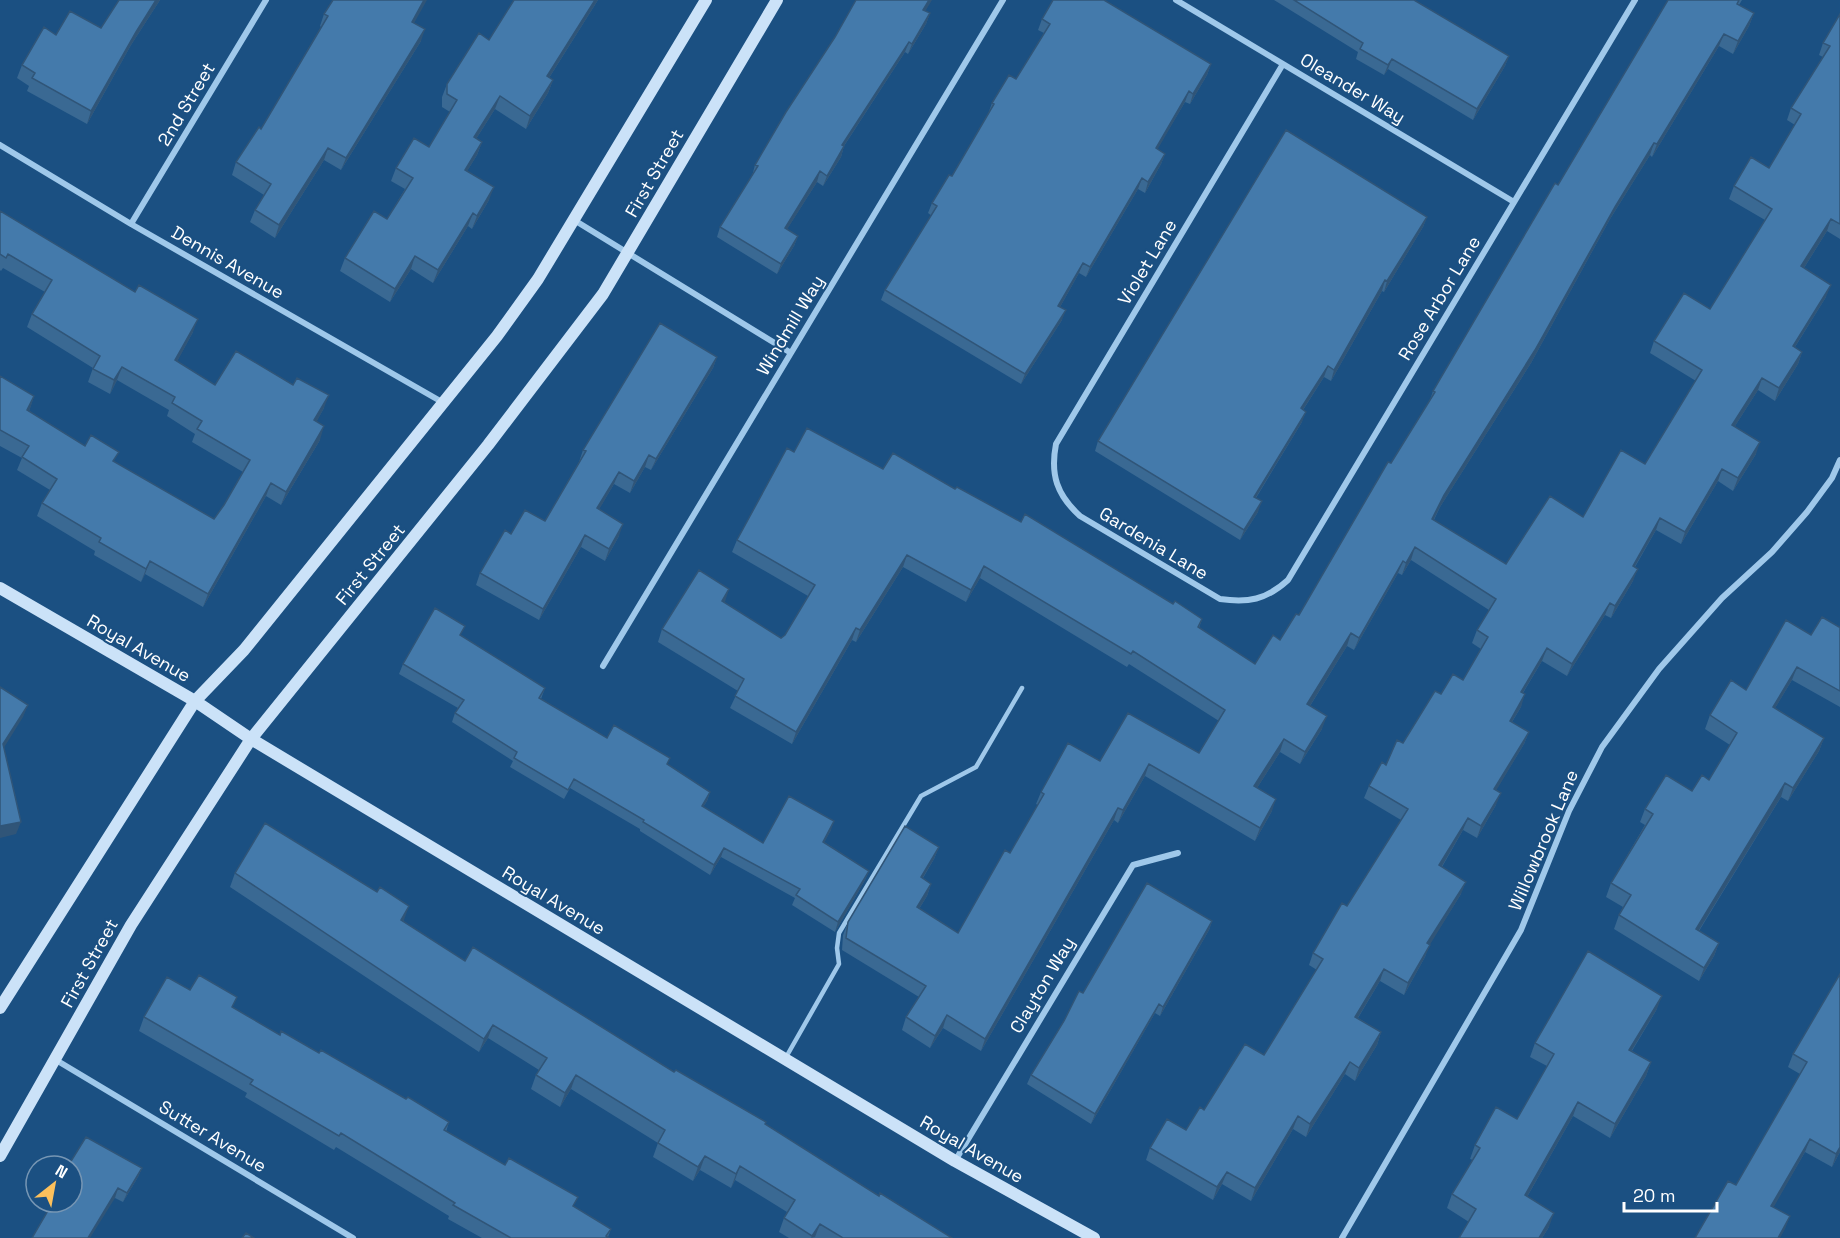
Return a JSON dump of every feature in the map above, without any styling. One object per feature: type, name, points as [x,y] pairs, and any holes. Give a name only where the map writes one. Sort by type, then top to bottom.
[{"type":"main road","points":[[0,1008],[195,701],[244,650],[497,336],[538,279],[706,0]]},
{"type":"main road","name":"First Street","points":[[0,1155],[131,925],[251,739],[557,357],[603,294],[777,0]]},
{"type":"main road","name":"Royal Avenue","points":[[0,588],[195,701],[251,739],[955,1161],[1094,1238]]},
{"type":"street","name":"2nd Street","points":[[131,224],[266,0]]},
{"type":"street","name":"Windmill Way","points":[[603,666],[1003,0]]},
{"type":"street","name":"Oleander Way","points":[[1176,0],[1514,202]]},
{"type":"street","name":"Rose Arbor Lane","points":[[1257,600],[1275,591],[1288,580],[1635,0]]},
{"type":"street","name":"Violet Lane","points":[[1054,481],[1053,460],[1056,444],[1283,64]]},
{"type":"street","name":"Dennis Avenue","points":[[0,145],[131,224],[442,402]]},
{"type":"street","points":[[574,220],[791,353]]},
{"type":"street","name":"Willowbrook Lane","points":[[1342,1238],[1521,930],[1569,811],[1602,747],[1659,669],[1722,598],[1772,552],[1807,512],[1832,478],[1840,460]]},
{"type":"street","name":"Gardenia Lane","points":[[1054,481],[1065,502],[1080,516],[1220,599],[1242,602],[1257,600]]},
{"type":"street","name":"Clayton Way","points":[[955,1161],[987,1104],[1133,865],[1178,853]]},
{"type":"street","name":"Sutter Avenue","points":[[56,1060],[353,1238]]},
{"type":"lane","points":[[785,1059],[839,964],[837,948],[839,933],[921,796],[976,767],[1022,688]]},
{"type":"building","points":[[119,0],[156,0],[91,111],[32,78],[35,73],[22,65],[44,27],[56,35],[70,11],[101,28]]},
{"type":"building","points":[[333,0],[424,0],[412,22],[425,29],[346,158],[328,148],[279,225],[255,210],[271,184],[236,162],[259,127],[261,129],[328,16],[324,14]]},
{"type":"building","points":[[514,0],[595,0],[547,76],[553,80],[530,116],[500,96],[474,137],[482,142],[465,170],[494,187],[477,216],[473,213],[438,270],[415,256],[395,289],[345,258],[374,211],[387,219],[413,178],[396,168],[414,138],[429,147],[457,100],[447,94],[447,84],[479,33],[489,40]]},
{"type":"building","points":[[856,0],[929,0],[923,10],[930,13],[912,44],[909,42],[842,145],[844,146],[827,176],[820,171],[785,228],[798,236],[781,264],[720,227],[758,166],[755,165],[786,112],[835,37]]},
{"type":"building","points":[[1053,0],[1104,0],[1211,64],[1193,94],[1189,91],[1156,148],[1165,154],[1148,182],[1142,178],[1090,267],[1083,263],[1058,306],[1066,310],[1025,374],[885,290],[937,206],[932,203],[949,175],[952,176],[1009,75],[1016,79],[1050,24],[1042,19]]},
{"type":"building","points":[[1294,0],[1414,0],[1509,56],[1477,109],[1392,59],[1388,65],[1360,49],[1363,43]]},
{"type":"building","points":[[1668,0],[1739,0],[1737,4],[1754,13],[1738,41],[1724,34],[1657,144],[1654,143],[1615,207],[1535,350],[1444,495],[1432,519],[1506,564],[1550,496],[1583,517],[1621,450],[1645,464],[1702,370],[1654,341],[1684,293],[1710,309],[1772,209],[1734,186],[1751,157],[1769,168],[1801,114],[1791,108],[1830,46],[1823,43],[1840,14],[1840,224],[1831,219],[1801,266],[1831,285],[1793,346],[1802,352],[1779,388],[1762,378],[1732,425],[1760,442],[1738,478],[1722,469],[1685,532],[1660,518],[1633,566],[1638,569],[1615,606],[1610,603],[1572,664],[1547,648],[1521,692],[1525,694],[1510,721],[1529,732],[1494,789],[1501,793],[1481,826],[1468,818],[1439,865],[1466,882],[1427,943],[1430,945],[1408,983],[1384,969],[1355,1017],[1381,1032],[1359,1068],[1350,1062],[1310,1124],[1298,1116],[1255,1188],[1227,1172],[1217,1187],[1150,1148],[1167,1119],[1186,1130],[1200,1107],[1204,1110],[1245,1044],[1264,1055],[1323,959],[1313,953],[1342,903],[1347,906],[1408,809],[1369,786],[1382,762],[1386,765],[1397,740],[1403,743],[1435,691],[1441,694],[1453,674],[1463,680],[1488,637],[1477,630],[1496,599],[1415,547],[1406,563],[1403,561],[1359,638],[1351,633],[1307,704],[1327,716],[1305,752],[1284,739],[1254,786],[1276,799],[1260,828],[1149,764],[1123,810],[1118,808],[985,1039],[947,1015],[935,1036],[906,1017],[926,986],[846,938],[848,922],[905,826],[939,847],[921,877],[931,884],[917,907],[958,933],[1005,850],[1010,853],[1044,794],[1041,792],[1068,743],[1100,761],[1128,713],[1199,753],[1225,710],[1133,651],[1131,654],[984,566],[971,590],[907,555],[860,630],[856,628],[796,732],[735,696],[744,679],[662,629],[699,570],[729,589],[722,601],[781,638],[785,635],[815,585],[737,540],[787,448],[794,452],[807,428],[883,469],[893,453],[955,489],[957,487],[1021,522],[1025,514],[1173,604],[1175,601],[1202,619],[1198,627],[1255,664],[1273,635],[1280,640],[1296,614],[1299,615],[1388,462],[1391,463],[1435,392],[1433,391],[1555,183],[1558,185]]},
{"type":"building","points":[[1286,130],[1427,217],[1387,281],[1385,280],[1334,370],[1328,366],[1301,408],[1306,412],[1254,497],[1262,501],[1244,530],[1098,441]]},
{"type":"building","points":[[0,211],[135,292],[139,285],[198,319],[175,360],[215,385],[236,351],[293,385],[297,378],[329,395],[314,420],[324,426],[286,492],[271,483],[208,594],[150,561],[146,569],[99,542],[101,538],[42,503],[57,479],[22,457],[29,446],[0,430],[0,376],[34,396],[27,410],[85,446],[91,435],[119,452],[113,461],[214,519],[250,460],[197,429],[202,421],[172,403],[175,397],[122,367],[114,380],[93,369],[100,356],[32,314],[52,280],[8,254],[6,258],[0,254]]},
{"type":"building","points":[[660,323],[717,357],[656,459],[649,455],[634,481],[619,472],[597,508],[623,524],[609,549],[585,535],[543,609],[480,573],[505,530],[511,534],[525,510],[545,521],[586,451],[583,450]]},
{"type":"building","points":[[435,608],[465,626],[460,635],[545,688],[539,698],[607,738],[614,725],[670,758],[667,764],[710,792],[702,806],[763,843],[789,796],[834,821],[823,842],[869,871],[838,922],[796,895],[800,889],[724,848],[714,865],[574,779],[568,790],[514,758],[517,752],[455,713],[464,700],[403,664]]},
{"type":"building","points":[[1822,617],[1840,627],[1840,691],[1797,667],[1773,707],[1824,738],[1793,788],[1785,783],[1696,929],[1719,943],[1704,968],[1619,915],[1631,895],[1611,883],[1653,814],[1645,809],[1666,775],[1692,791],[1702,775],[1709,780],[1737,733],[1710,715],[1731,680],[1746,690],[1786,620],[1811,635]]},
{"type":"building","points":[[0,687],[28,705],[3,744],[21,822],[0,826]]},
{"type":"building","points":[[265,823],[377,892],[380,887],[409,906],[401,920],[465,961],[473,947],[674,1072],[676,1070],[766,1122],[765,1124],[879,1196],[880,1193],[952,1238],[843,1238],[820,1224],[812,1236],[784,1218],[795,1200],[740,1166],[736,1174],[705,1156],[698,1167],[658,1143],[665,1130],[576,1075],[565,1093],[536,1075],[547,1058],[493,1025],[484,1039],[235,873]]},
{"type":"building","points":[[1147,883],[1212,921],[1163,1007],[1159,1004],[1095,1114],[1031,1075],[1064,1021],[1079,991],[1083,993]]},
{"type":"building","points":[[1588,951],[1662,996],[1629,1050],[1651,1062],[1615,1124],[1578,1102],[1525,1195],[1554,1213],[1539,1238],[1459,1238],[1476,1209],[1452,1194],[1480,1148],[1475,1145],[1496,1107],[1517,1119],[1554,1054],[1535,1043]]},
{"type":"building","points":[[1840,974],[1840,1147],[1836,1154],[1810,1139],[1771,1206],[1790,1216],[1778,1238],[1695,1238],[1728,1181],[1736,1185],[1807,1062],[1793,1054]]},
{"type":"building","points":[[199,975],[237,997],[232,1007],[280,1035],[281,1031],[319,1053],[321,1050],[406,1099],[408,1097],[449,1122],[444,1130],[505,1165],[509,1158],[578,1197],[573,1206],[611,1229],[606,1236],[609,1238],[511,1238],[453,1205],[455,1203],[341,1133],[339,1136],[250,1084],[253,1080],[144,1017],[167,977],[190,990]]},
{"type":"building","points":[[86,1137],[142,1168],[127,1193],[118,1188],[88,1238],[32,1238],[46,1214],[84,1214],[84,1154],[75,1154]]},
{"type":"building","points":[[246,1233],[254,1238],[242,1238]]}]
